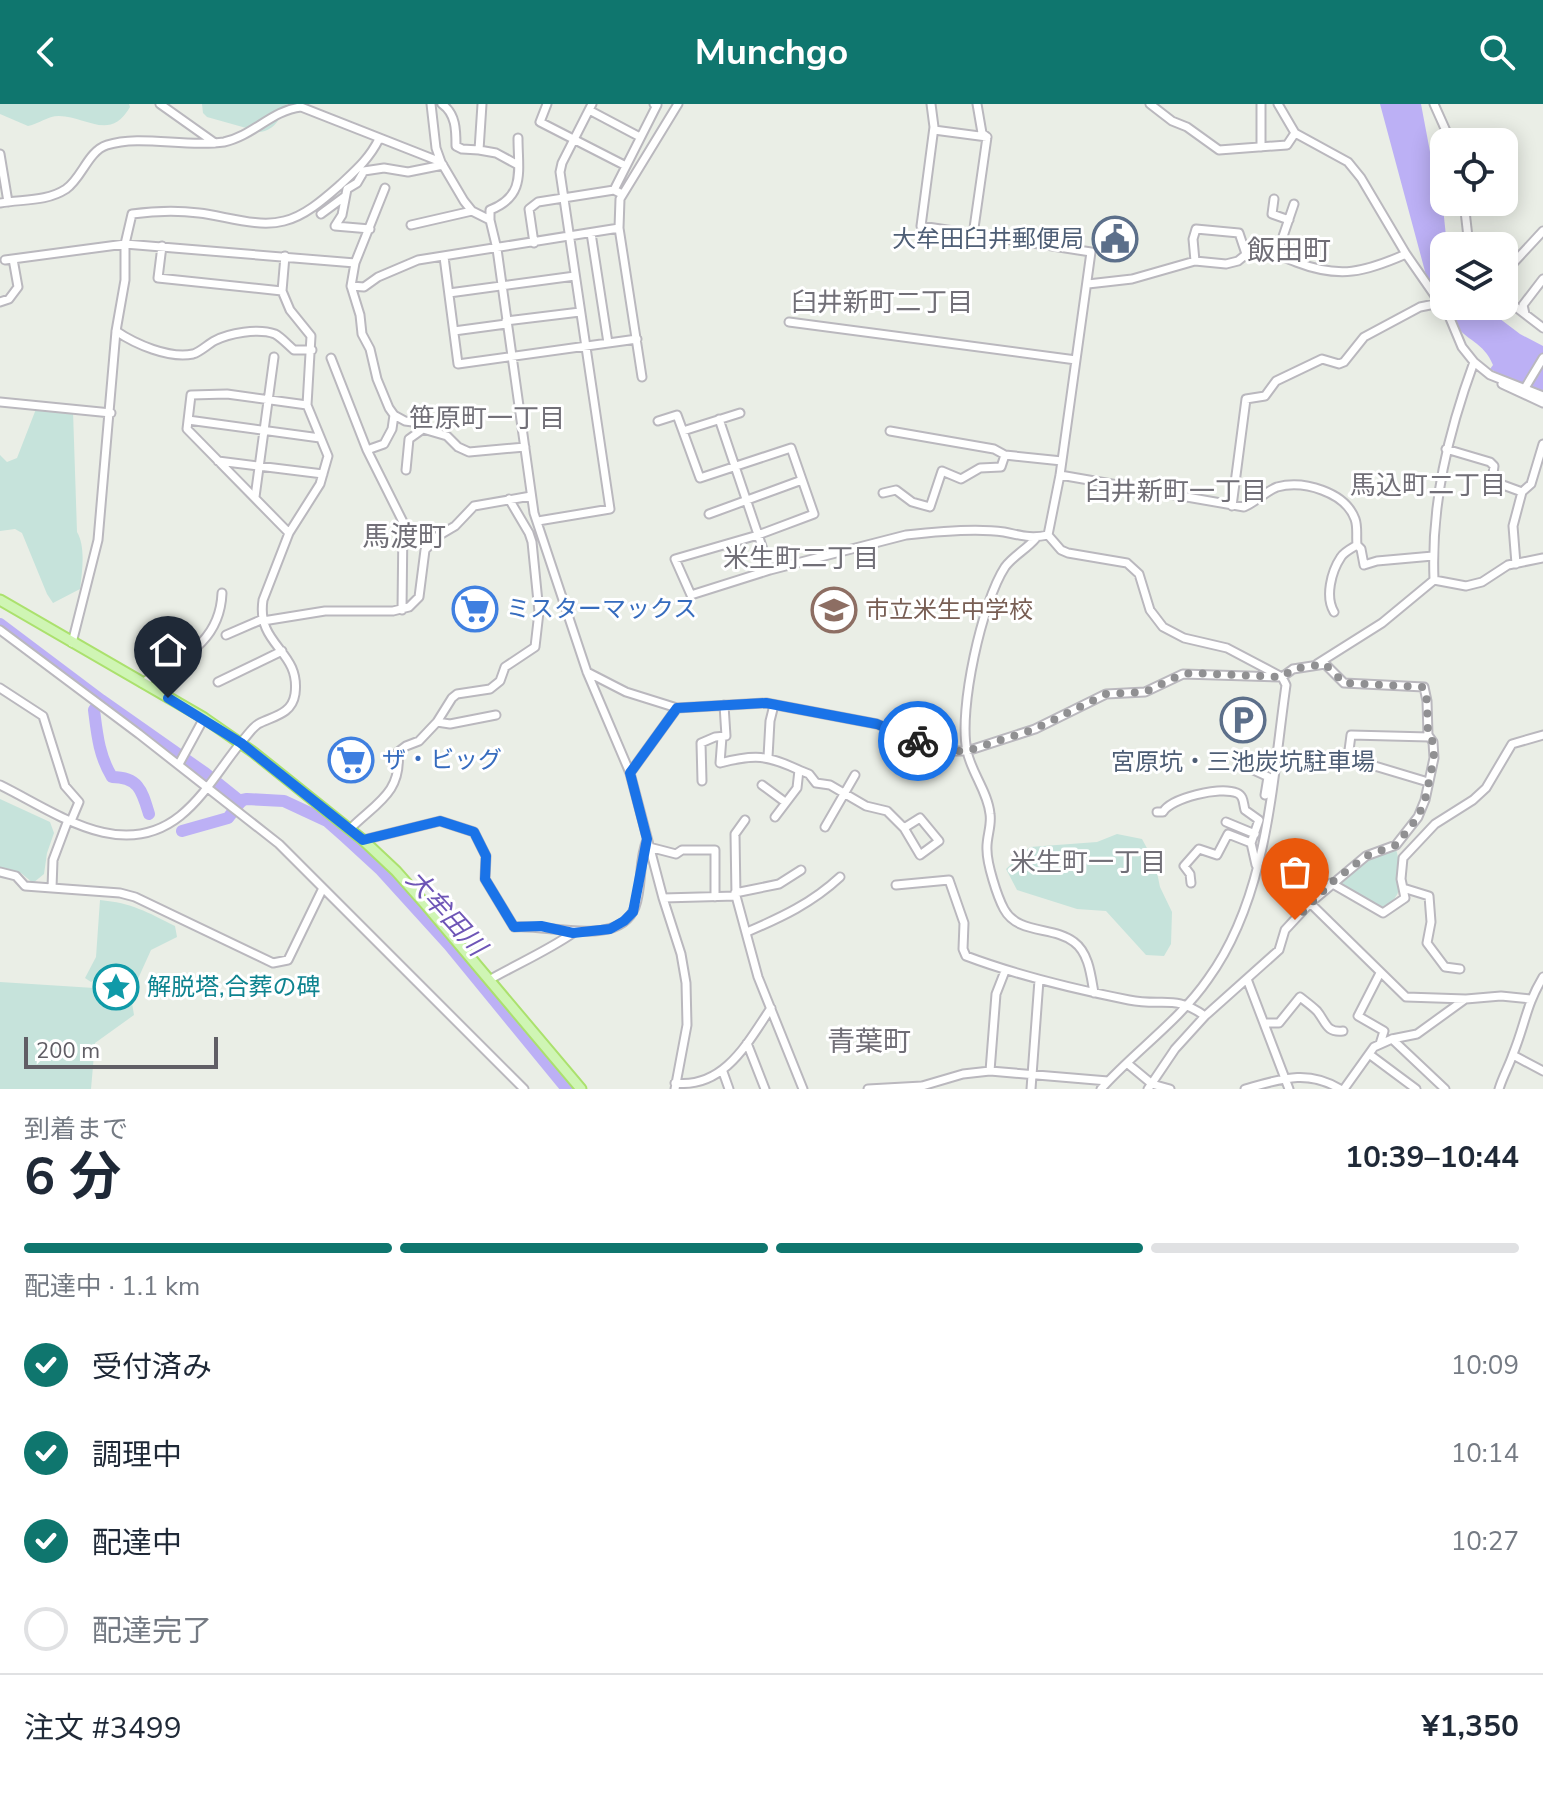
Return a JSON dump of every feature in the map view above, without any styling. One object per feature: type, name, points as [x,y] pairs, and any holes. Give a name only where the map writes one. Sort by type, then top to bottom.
[{"type":"main road","points":[[0,600],[204,718],[241,743],[350,829],[396,871],[581,1089]]},
{"type":"street","points":[[160,104],[215,143]]},
{"type":"street","points":[[431,104],[436,148],[442,163],[472,211],[490,220]]},
{"type":"street","points":[[442,104],[448,108],[456,123],[456,146],[496,153],[518,165]]},
{"type":"street","points":[[479,150],[482,104]]},
{"type":"street","points":[[547,104],[540,122],[626,166]]},
{"type":"street","points":[[642,377],[619,228],[618,192],[626,166],[657,105],[654,104]]},
{"type":"street","points":[[534,243],[529,209],[538,202],[618,192],[678,104]]},
{"type":"street","points":[[931,104],[934,130],[921,226],[1091,252],[1060,475],[1048,535]]},
{"type":"street","points":[[977,104],[982,133],[987,137]]},
{"type":"street","points":[[1150,104],[1219,150],[1287,145],[1295,133]]},
{"type":"street","points":[[1261,104],[1261,147]]},
{"type":"street","points":[[1278,104],[1295,133],[1348,162],[1430,289]]},
{"type":"street","points":[[1434,104],[1445,128]]},
{"type":"street","points":[[0,154],[4,203],[40,200],[66,189],[94,153],[104,146],[133,142],[196,146],[215,143],[246,134],[275,115],[301,107],[442,163]]},
{"type":"street","points":[[538,521],[610,509],[560,172],[562,163],[591,107],[640,137]]},
{"type":"street","points":[[934,130],[987,137]]},
{"type":"street","points":[[973,235],[987,137]]},
{"type":"street","points":[[518,138],[518,183],[507,204],[490,210],[490,220],[497,249],[531,496],[587,672],[630,773],[681,954],[687,1000],[685,1047],[675,1086],[703,1085],[723,1072],[771,1008]]},
{"type":"street","points":[[72,643],[98,540],[116,331],[125,280],[125,244],[132,214],[196,212],[270,224],[285,221],[336,189],[370,157],[379,139]]},
{"type":"street","points":[[370,229],[335,226],[342,215],[347,189],[357,183],[364,171],[384,168],[408,172],[442,163]]},
{"type":"street","points":[[367,450],[384,444],[392,429],[394,415],[377,379],[370,349],[362,334],[351,286],[355,263],[385,188]]},
{"type":"street","points":[[321,214],[344,197]]},
{"type":"street","points":[[1274,199],[1272,214],[1289,220]]},
{"type":"street","points":[[1277,254],[1294,204]]},
{"type":"street","points":[[411,225],[472,211]]},
{"type":"street","points":[[351,286],[364,287],[378,277],[418,260],[619,228]]},
{"type":"street","points":[[1195,261],[1193,239],[1196,229],[1239,233],[1246,254]]},
{"type":"street","points":[[1518,258],[1543,231]]},
{"type":"street","points":[[591,233],[608,343]]},
{"type":"street","points":[[0,302],[9,299],[18,287],[9,260],[125,244],[355,263]]},
{"type":"street","points":[[162,246],[158,278],[282,291]]},
{"type":"street","points":[[1088,284],[1132,279],[1195,261],[1226,264],[1238,261],[1255,247],[1319,270],[1362,272],[1406,254]]},
{"type":"street","points":[[0,785],[88,830],[119,836],[150,832],[180,815],[209,785],[258,724],[276,718],[294,699],[296,690],[290,661],[268,638],[263,620],[263,600],[289,533],[320,484],[328,456],[307,405],[311,336],[290,310],[282,291],[285,256]]},
{"type":"street","points":[[444,257],[458,364],[637,339]]},
{"type":"street","points":[[449,293],[575,276]]},
{"type":"street","points":[[1526,315],[1523,305],[1543,279]]},
{"type":"street","points":[[1232,506],[1246,399],[1265,396],[1276,381],[1322,359],[1339,364],[1344,362],[1364,337],[1420,307],[1430,305]]},
{"type":"street","points":[[1518,309],[1543,328]]},
{"type":"street","points":[[454,331],[580,312]]},
{"type":"street","points":[[1451,320],[1462,347],[1474,362],[1503,384],[1543,403]]},
{"type":"street","points":[[789,322],[1076,360]]},
{"type":"street","points":[[116,331],[130,340],[170,353],[195,354],[217,339],[254,332],[276,335],[294,350],[312,350]]},
{"type":"street","points":[[255,497],[274,357]]},
{"type":"street","points":[[331,358],[367,450],[403,522],[402,610]]},
{"type":"street","points":[[1525,387],[1543,358]]},
{"type":"street","points":[[1434,580],[1435,522],[1446,449],[1474,362]]},
{"type":"street","points":[[1490,375],[1543,396]]},
{"type":"street","points":[[289,533],[187,429],[191,395],[227,394],[307,405]]},
{"type":"street","points":[[0,402],[111,413]]},
{"type":"street","points":[[683,431],[740,413]]},
{"type":"street","points":[[394,415],[447,436],[458,447],[469,452],[525,447]]},
{"type":"street","points":[[658,421],[677,415],[700,478],[791,448],[814,514],[758,535],[675,559],[691,595],[770,570],[906,535],[927,532],[1003,532],[1021,538],[1048,535]]},
{"type":"street","points":[[719,419],[770,570]]},
{"type":"street","points":[[188,420],[320,438]]},
{"type":"street","points":[[406,470],[409,439],[423,429]]},
{"type":"street","points":[[890,431],[994,449],[1005,455],[1062,461]]},
{"type":"street","points":[[1516,564],[1513,526],[1522,492],[1531,484],[1543,444]]},
{"type":"street","points":[[1446,449],[1490,462],[1494,466],[1492,481],[1522,492]]},
{"type":"street","points":[[883,493],[896,490],[912,502],[930,507],[942,471],[961,479],[980,468],[1001,467],[1005,455]]},
{"type":"street","points":[[218,461],[323,474]]},
{"type":"street","points":[[1060,475],[1244,507],[1275,488],[1299,486],[1325,491],[1339,499],[1355,517],[1357,545],[1361,549],[1364,565],[1433,556]]},
{"type":"street","points":[[709,514],[802,480]]},
{"type":"street","points":[[226,635],[263,620],[325,611],[402,610],[409,607],[419,597],[425,550],[438,536],[455,526],[474,506],[531,496]]},
{"type":"street","points":[[350,829],[392,791],[400,770],[398,752],[419,741],[437,722],[452,698],[457,694],[490,689],[500,681],[505,667],[535,647],[539,603],[532,542],[509,499]]},
{"type":"street","points":[[1048,535],[1061,550],[1068,553],[1117,560],[1134,568],[1139,574],[1150,610],[1163,627],[1172,633],[1227,648],[1282,677],[1286,685],[1270,778],[1266,827],[1233,935],[1208,980],[1188,1004],[1101,1089]]},
{"type":"street","points":[[1036,538],[1007,565],[987,605],[972,669],[965,728],[967,751],[990,810],[988,860],[1004,909],[1022,925],[1074,942],[1090,971],[1094,993]]},
{"type":"street","points":[[1334,612],[1329,596],[1331,581],[1342,555],[1357,545]]},
{"type":"street","points":[[1434,580],[1466,586],[1482,582],[1508,565],[1543,558]]},
{"type":"street","points":[[1315,665],[1382,623],[1434,580]]},
{"type":"street","points":[[142,683],[201,646],[219,618],[222,593]]},
{"type":"street","points":[[0,630],[97,703],[181,760],[301,864],[524,1089]]},
{"type":"street","points":[[218,682],[282,651]]},
{"type":"street","points":[[587,672],[626,692],[677,708],[774,705],[877,724],[942,751],[967,751],[1035,729],[1106,694],[1145,692],[1183,674],[1282,677],[1293,669],[1325,664],[1344,683],[1424,687],[1434,758],[1418,817],[1396,845],[1366,856],[1310,903],[1285,930],[1279,950],[1205,1016],[1175,1049],[1150,1086]]},
{"type":"street","points":[[0,688],[43,716],[65,786],[79,802],[53,860],[52,888]]},
{"type":"street","points":[[702,781],[701,743],[726,736],[724,705]]},
{"type":"street","points":[[768,757],[774,705]]},
{"type":"street","points":[[630,773],[677,708]]},
{"type":"street","points":[[437,722],[450,724],[496,715]]},
{"type":"street","points":[[181,760],[204,718]]},
{"type":"street","points":[[1428,782],[1348,758],[1351,735],[1429,737]]},
{"type":"street","points":[[1331,883],[1383,913],[1405,898],[1401,879],[1403,858],[1435,824],[1486,788],[1512,744],[1543,735]]},
{"type":"street","points":[[722,737],[720,763],[750,756],[768,757],[809,774],[816,783],[830,785],[866,806],[887,811],[904,828],[920,855],[939,841],[920,818],[904,828]]},
{"type":"street","points":[[1247,767],[1270,778]]},
{"type":"street","points":[[775,817],[797,788],[799,770]]},
{"type":"street","points":[[825,827],[855,775]]},
{"type":"street","points":[[1265,795],[1270,778]]},
{"type":"street","points":[[762,785],[785,802]]},
{"type":"street","points":[[1157,812],[1163,812],[1167,805],[1189,796],[1209,792],[1237,793],[1242,796],[1245,810],[1259,820],[1251,843],[1256,867]]},
{"type":"street","points":[[745,820],[735,834],[736,895],[758,977],[803,1089]]},
{"type":"street","points":[[363,840],[440,821],[463,826],[474,832],[481,841],[486,856],[485,879],[514,927],[541,926],[573,933],[610,929],[633,912],[648,843]]},
{"type":"street","points":[[1226,822],[1255,834]]},
{"type":"street","points":[[1191,883],[1190,874],[1184,866],[1199,849],[1217,855],[1228,834],[1251,843]]},
{"type":"street","points":[[648,843],[676,854],[682,850],[715,850],[715,897]]},
{"type":"street","points":[[663,898],[736,895],[779,884],[801,870]]},
{"type":"street","points":[[0,872],[16,876],[25,886],[120,893],[135,897],[278,964],[288,960],[293,953],[323,888]]},
{"type":"street","points":[[747,932],[820,897],[840,877]]},
{"type":"street","points":[[896,885],[949,880],[964,923],[963,949],[966,956],[1005,971],[1094,993],[1157,1005],[1172,1001],[1188,1004],[1205,1016]]},
{"type":"street","points":[[1403,888],[1429,896],[1431,922],[1427,943],[1445,967],[1460,969]]},
{"type":"street","points":[[1310,903],[1406,997],[1466,999],[1501,996],[1530,999]]},
{"type":"street","points":[[489,980],[538,952],[552,948],[573,933]]},
{"type":"street","points":[[990,1071],[996,994],[1005,971]]},
{"type":"street","points":[[1380,973],[1358,1016],[1384,1031],[1380,1044]]},
{"type":"street","points":[[1499,1089],[1530,999],[1540,989],[1543,977]]},
{"type":"street","points":[[1247,979],[1287,1085]]},
{"type":"street","points":[[1031,1089],[1039,980]]},
{"type":"street","points":[[1264,1023],[1279,1023],[1300,997],[1318,1013],[1326,1028],[1343,1031]]},
{"type":"street","points":[[1344,1087],[1380,1044],[1417,1034],[1466,999]]},
{"type":"street","points":[[1392,1039],[1445,1089]]},
{"type":"street","points":[[747,1043],[765,1089]]},
{"type":"street","points":[[1369,1054],[1416,1089]]},
{"type":"street","points":[[1513,1055],[1543,1071]]},
{"type":"street","points":[[1128,1064],[1150,1086],[1170,1089]]},
{"type":"street","points":[[868,1089],[923,1087],[963,1074],[990,1071],[1108,1081]]},
{"type":"street","points":[[723,1072],[729,1089]]},
{"type":"street","points":[[1245,1089],[1287,1085],[1313,1077],[1356,1089]]},
{"type":"shaded area","points":[[0,104],[129,104],[130,107],[114,123],[106,125],[59,116],[28,126],[0,114]]},
{"type":"shaded area","points":[[202,104],[287,104],[274,126],[260,132],[207,117]]},
{"type":"shaded area","points":[[1380,104],[1421,104],[1430,152],[1430,216],[1444,216],[1446,232],[1430,232],[1430,281]]},
{"type":"shaded area","points":[[1454,320],[1502,320],[1543,346],[1543,393],[1490,369],[1493,365],[1489,357]]},
{"type":"shaded area","points":[[44,403],[66,404],[73,411],[77,532],[82,552],[80,589],[53,603],[22,533],[15,529],[0,531],[0,455],[7,462],[17,458],[36,409]]},
{"type":"shaded area","points":[[0,799],[50,822],[54,833],[44,874],[33,883],[21,873],[0,867]]},
{"type":"shaded area","points":[[1117,834],[1142,839],[1155,863],[1160,887],[1172,912],[1171,944],[1164,956],[1146,955],[1106,911],[1077,909],[1017,890],[1006,869],[1030,847],[1097,842]]},
{"type":"shaded area","points":[[1396,849],[1401,882],[1396,897],[1383,908],[1340,883],[1369,858]]},
{"type":"shaded area","points":[[100,900],[130,906],[156,916],[175,926],[177,937],[151,950],[137,981],[128,990],[134,1015],[95,1043],[91,1089],[0,1089],[0,982],[110,989],[102,976],[91,982],[85,978],[96,957]]},
{"type":"waterway","name":"大牟田川","points":[[0,624],[101,700],[94,710],[104,761],[112,777],[128,780],[138,787],[149,814]]},
{"type":"waterway","points":[[101,700],[241,802]]},
{"type":"waterway","name":"大牟田川","points":[[182,831],[228,818],[242,800],[247,799],[284,801],[327,821],[380,869],[449,945],[567,1089]]},
{"type":"way so far","points":[[918,741],[942,751],[967,751],[1035,729],[1106,694],[1145,692],[1190,673],[1282,677],[1293,669],[1325,664],[1344,683],[1424,687],[1428,735],[1433,742],[1434,758],[1418,817],[1396,845],[1366,856],[1331,883],[1295,920]]},
{"type":"place","name":"大牟田臼井郵便局","points":[[1115,239]]},
{"type":"place","name":"ミスターマックス","points":[[475,609]]},
{"type":"place","name":"市立米生中学校","points":[[834,610]]},
{"type":"place","name":"宮原坑・三池炭坑駐車場","points":[[1243,720]]},
{"type":"place","name":"ザ・ビッグ","points":[[351,760]]},
{"type":"place","name":"解脱塔,合葬の碑","points":[[116,987]]},
{"type":"district","name":"飯田町","points":[[1289,251]]},
{"type":"district","name":"臼井新町二丁目","points":[[882,302]]},
{"type":"district","name":"笹原町一丁目","points":[[487,418]]},
{"type":"district","name":"馬込町二丁目","points":[[1428,485]]},
{"type":"district","name":"臼井新町一丁目","points":[[1176,491]]},
{"type":"district","name":"馬渡町","points":[[404,537]]},
{"type":"district","name":"米生町二丁目","points":[[801,558]]},
{"type":"district","name":"米生町一丁目","points":[[1088,862]]},
{"type":"district","name":"青葉町","points":[[869,1042]]},
{"type":"route","points":[[168,698],[241,743],[363,840],[440,821],[474,832],[486,856],[485,879],[514,927],[541,926],[573,933],[610,929],[624,921],[636,906],[647,839],[630,773],[677,708],[766,703],[877,724],[918,741]]}]
